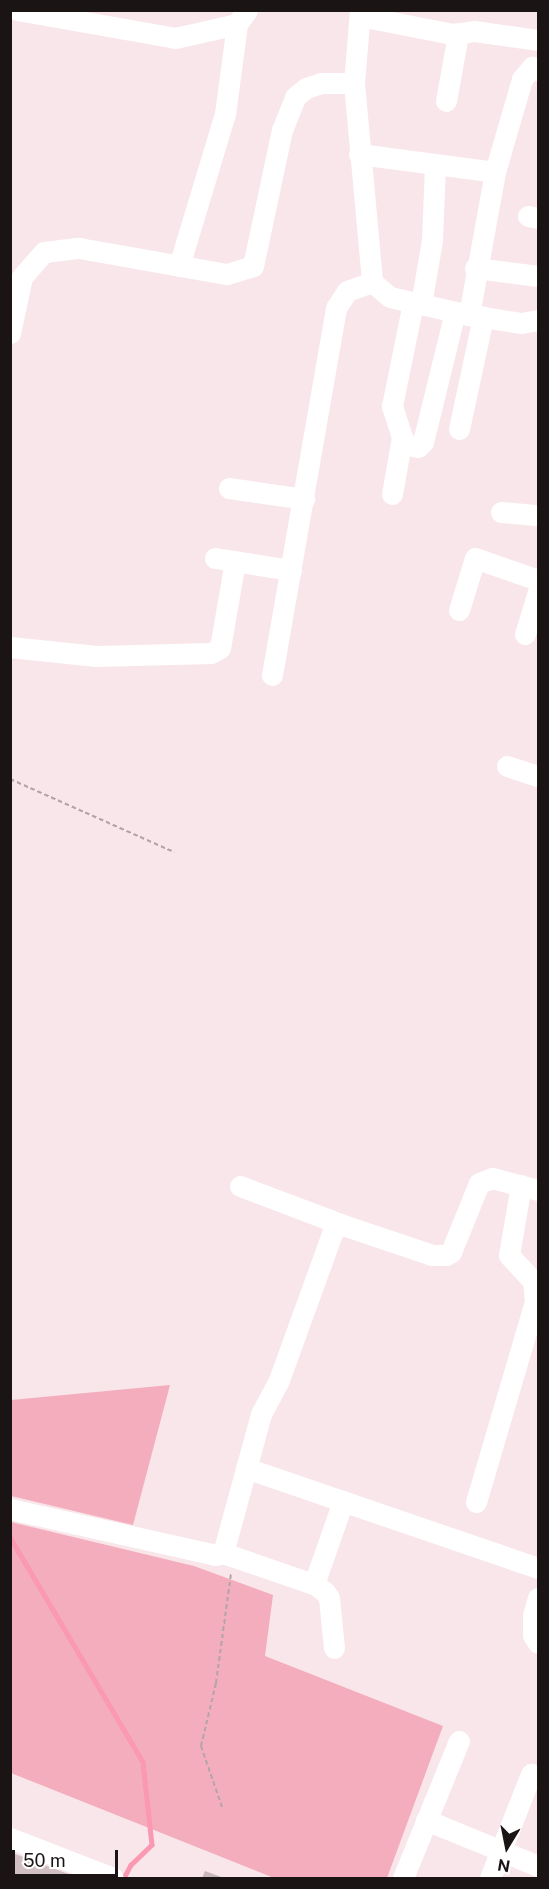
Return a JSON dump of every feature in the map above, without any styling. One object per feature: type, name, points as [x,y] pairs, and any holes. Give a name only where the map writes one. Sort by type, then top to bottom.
[{"type":"street","points":[[17,10],[116,19],[175,38],[242,17],[225,114],[179,266]]},
{"type":"street","points":[[459,429],[469,315],[495,172],[522,79],[535,69],[538,42],[474,31],[458,34],[360,13],[354,83],[372,282],[390,297],[469,315],[521,323],[538,320]]},
{"type":"street","points":[[446,101],[458,34]]},
{"type":"street","points":[[10,333],[22,277],[44,252],[79,249],[227,274],[253,266],[282,130],[296,97],[306,88],[321,83],[354,83]]},
{"type":"street","points":[[359,154],[495,172]]},
{"type":"street","points":[[392,494],[402,444],[392,406],[432,240],[435,164]]},
{"type":"street","points":[[476,268],[538,276]]},
{"type":"street","points":[[272,675],[336,308],[347,291],[372,282]]},
{"type":"street","points":[[402,444],[418,447],[423,442],[469,315]]},
{"type":"street","points":[[230,489],[304,499]]},
{"type":"street","points":[[501,512],[538,515]]},
{"type":"street","points":[[459,610],[475,558],[538,580]]},
{"type":"street","points":[[10,647],[98,656],[211,653],[220,648],[225,560],[291,570]]},
{"type":"street","points":[[525,634],[538,592]]},
{"type":"street","points":[[507,766],[538,776]]},
{"type":"street","points":[[240,1186],[343,1226],[432,1256],[446,1255],[451,1251],[479,1182],[492,1178],[530,1187],[509,1255],[533,1281],[535,1302],[476,1502]]},
{"type":"street","points":[[229,1555],[246,1468],[261,1414],[279,1380],[332,1230],[343,1226]]},
{"type":"street","points":[[246,1468],[538,1568]]},
{"type":"street","points":[[314,1584],[343,1502]]},
{"type":"street","points":[[10,1509],[215,1555],[229,1555],[314,1584],[330,1598],[334,1648]]},
{"type":"street","points":[[538,1598],[532,1615],[533,1635],[538,1643]]},
{"type":"street","points":[[403,1878],[459,1741]]},
{"type":"street","points":[[490,1878],[531,1774]]},
{"type":"street","points":[[426,1820],[538,1866]]},
{"type":"street","points":[[10,1838],[109,1877]]},
{"type":"path","points":[[10,779],[174,852]]},
{"type":"path","points":[[222,1807],[201,1746],[216,1683],[229,1555]]},
{"type":"shaded area","points":[[170,1385],[133,1525],[11,1496],[11,1400]]},
{"type":"shaded area","points":[[11,1522],[194,1566],[273,1595],[265,1656],[443,1726],[387,1878],[274,1878],[11,1773]]},
{"type":"building","points":[[10,1852],[79,1878],[10,1878]]},
{"type":"waterway","points":[[10,1537],[143,1762],[152,1845],[131,1865],[124,1878]]}]
